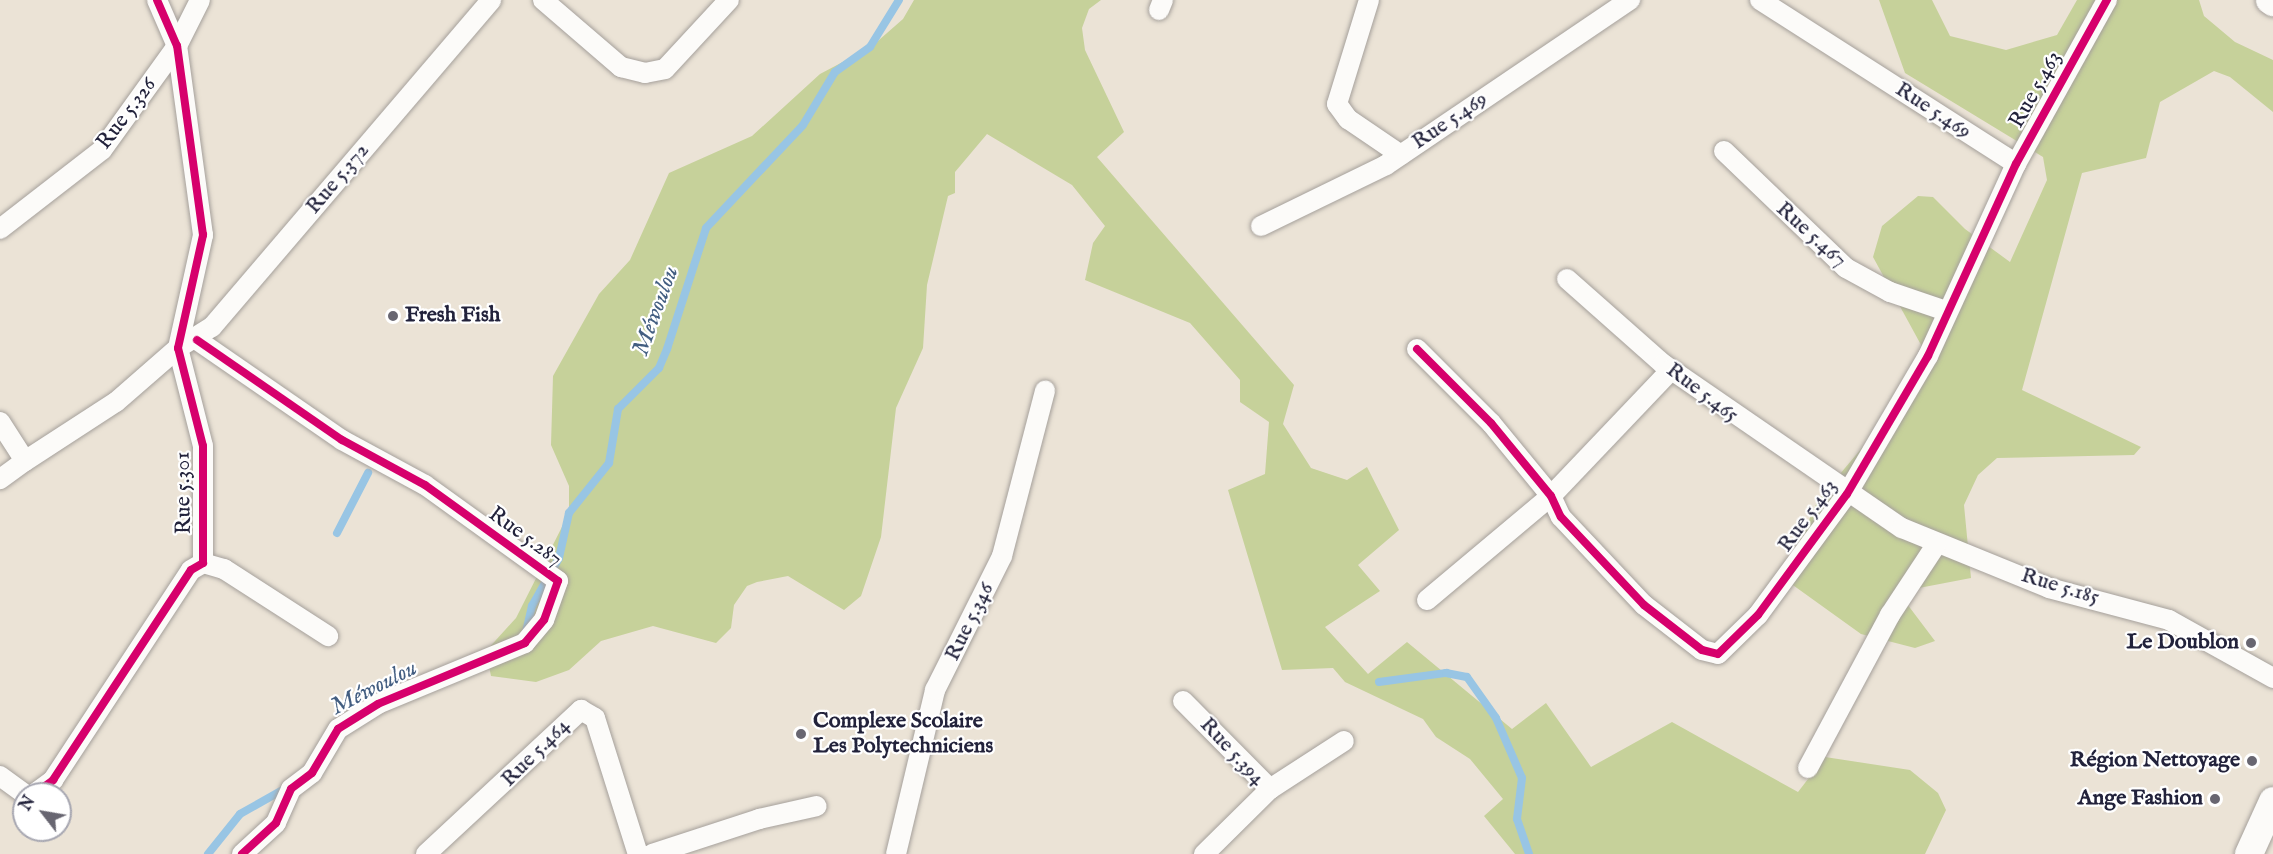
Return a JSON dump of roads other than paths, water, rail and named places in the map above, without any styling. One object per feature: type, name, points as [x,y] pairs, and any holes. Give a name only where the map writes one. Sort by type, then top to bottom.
[{"type":"main road","points":[[2249,854],[2273,801]]},
{"type":"main road","points":[[2266,854],[2273,839]]},
{"type":"street","name":"Rue 5.301","points":[[49,782],[191,570],[203,563],[199,460],[203,446],[178,348],[203,235],[177,46],[157,0]]},
{"type":"street","name":"Rue 5.326","points":[[0,229],[102,150],[177,46],[200,0]]},
{"type":"street","name":"Rue 5.372","points":[[0,479],[116,402],[178,348],[197,340],[280,250],[332,182],[491,0]]},
{"type":"street","points":[[543,0],[621,68],[645,73],[665,69],[729,0]]},
{"type":"street","points":[[1369,0],[1337,104],[1348,119],[1401,154]]},
{"type":"street","name":"Rue 5.469","points":[[1261,226],[1358,182],[1630,0]]},
{"type":"street","name":"Rue 5.469","points":[[1760,0],[2016,164]]},
{"type":"street","name":"Rue 5.463","points":[[1418,349],[1491,423],[1551,496],[1561,518],[1644,605],[1702,650],[1718,654],[1758,615],[1847,494],[1928,356],[1946,311],[2016,164],[2107,0]]},
{"type":"street","name":"Rue 5.467","points":[[1724,151],[1846,268],[1890,292],[1946,311]]},
{"type":"street","name":"Rue 5.465","points":[[1567,279],[1671,370],[1847,494]]},
{"type":"street","name":"Rue 5.287","points":[[197,340],[342,440],[425,485],[558,581],[544,620],[525,643],[378,704],[338,729],[312,773],[291,789],[276,823],[242,854]]},
{"type":"street","points":[[1427,600],[1551,496],[1671,370]]},
{"type":"street","name":"Rue 5.346","points":[[896,854],[935,690],[1002,556],[1045,391]]},
{"type":"street","points":[[0,422],[25,461]]},
{"type":"street","name":"Rue 5.185","points":[[1847,494],[1936,545],[2049,588],[2169,620],[2273,678]]},
{"type":"street","points":[[1808,768],[1890,615],[1936,545]]},
{"type":"street","points":[[203,563],[224,569],[328,636]]},
{"type":"street","name":"Rue 5.394","points":[[1183,701],[1270,789],[1203,854]]},
{"type":"street","name":"Rue 5.464","points":[[426,854],[580,710],[595,718],[638,854]]},
{"type":"street","points":[[1270,789],[1344,741]]},
{"type":"street","points":[[652,854],[759,819],[817,806]]},
{"type":"waterway","name":"Méwoulou","points":[[526,632],[532,606],[559,558],[569,513],[609,463],[618,409],[659,368],[706,228],[803,125],[835,72],[870,47],[899,0]]},
{"type":"waterway","points":[[337,533],[368,473]]},
{"type":"waterway","points":[[1379,682],[1446,673],[1467,677],[1496,718],[1522,778],[1517,819],[1529,854]]},
{"type":"waterway","name":"Méwoulou","points":[[208,854],[240,814],[288,787]]},
{"type":"place","name":"Fresh Fish","points":[[393,316]]},
{"type":"place","name":"Le Doublon","points":[[2251,643]]},
{"type":"place","name":"Complexe Scolaire Les Polytechniciens","points":[[801,734]]},
{"type":"place","name":"Région Nettoyage","points":[[2252,761]]},
{"type":"place","name":"Ange Fashion","points":[[2215,799]]}]
